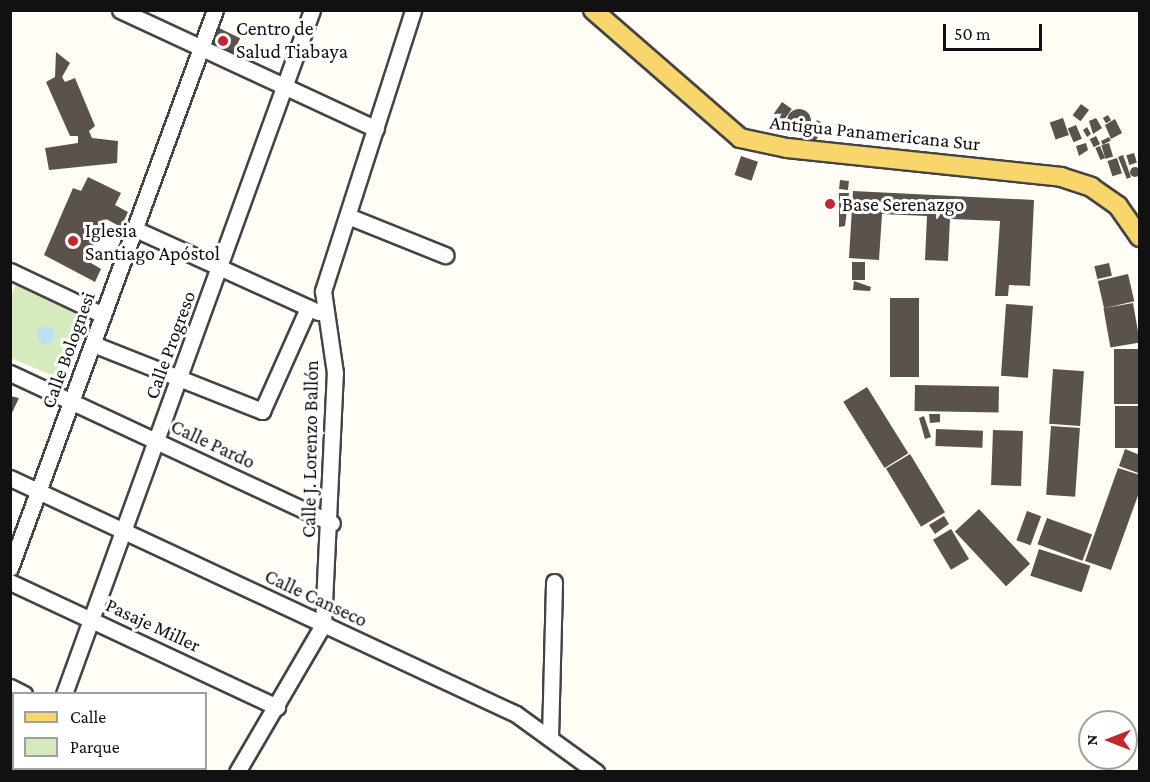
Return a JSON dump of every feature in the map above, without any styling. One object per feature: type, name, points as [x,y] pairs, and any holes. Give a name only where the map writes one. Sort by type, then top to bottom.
[{"type":"main road","name":"Antigua Panamericana Sur","points":[[593,10],[740,138],[779,147],[1061,177],[1091,187],[1118,206],[1140,237]]},
{"type":"street","points":[[120,10],[376,129]]},
{"type":"street","name":"Calle Bolognesi","points":[[10,568],[215,10]]},
{"type":"street","name":"Calle Progreso","points":[[64,692],[221,268],[283,86],[312,10]]},
{"type":"street","name":"Calle J. Lorenzo Ballón","points":[[237,771],[278,707],[323,625],[332,523],[335,373],[323,291],[413,10]]},
{"type":"street","points":[[348,216],[445,255]]},
{"type":"street","points":[[135,229],[327,316]]},
{"type":"street","points":[[11,273],[103,315]]},
{"type":"street","points":[[93,344],[262,411],[308,308]]},
{"type":"street","name":"Calle Pardo","points":[[10,373],[332,523]]},
{"type":"street","name":"Calle Canseco","points":[[10,478],[516,714],[596,771]]},
{"type":"street","name":"Pasaje Miller","points":[[10,582],[278,707]]},
{"type":"street","points":[[550,737],[554,582]]},
{"type":"green space","points":[[18,277],[87,307],[63,380],[11,358],[11,297]]},
{"type":"water","points":[[46,326],[52,329],[55,335],[52,341],[46,344],[40,341],[37,335],[40,329]]},
{"type":"building","name":"Centro de Salud Tiabaya","points":[[215,26],[240,38],[231,57],[206,45]]},
{"type":"building","points":[[56,52],[70,63],[62,77],[65,82],[75,78],[95,126],[89,131],[92,138],[118,141],[117,163],[49,170],[45,148],[78,143],[78,136],[70,136],[46,82],[55,77]]},
{"type":"building","points":[[782,102],[792,109],[784,120],[774,113]]},
{"type":"building","points":[[1081,104],[1089,110],[1081,121],[1073,115]]},
{"type":"building","points":[[799,109],[804,110],[810,116],[810,126],[804,132],[799,133],[794,132],[788,126],[787,121],[788,116],[794,110]]},
{"type":"building","points":[[1108,115],[1111,120],[1106,123],[1103,118]]},
{"type":"building","points":[[1063,118],[1069,135],[1056,140],[1050,123]]},
{"type":"building","points":[[1096,118],[1102,128],[1093,134],[1089,121]]},
{"type":"building","points":[[1115,119],[1122,133],[1111,139],[1105,125]]},
{"type":"building","points":[[817,120],[826,125],[823,129],[814,125]]},
{"type":"building","points":[[1076,125],[1082,139],[1074,142],[1068,129]]},
{"type":"building","points":[[1087,127],[1091,134],[1087,137],[1083,130]]},
{"type":"building","points":[[815,131],[820,133],[815,142],[811,140]]},
{"type":"building","points":[[1096,136],[1100,144],[1094,147],[1090,139]]},
{"type":"building","points":[[1109,137],[1111,141],[1103,145],[1101,141]]},
{"type":"building","points":[[1086,143],[1088,150],[1079,156],[1076,146]]},
{"type":"building","points":[[1109,143],[1113,156],[1105,159],[1101,145]]},
{"type":"building","points":[[1100,146],[1105,158],[1100,160],[1095,148]]},
{"type":"building","points":[[1134,153],[1137,163],[1129,165],[1126,155]]},
{"type":"building","points":[[1123,155],[1131,177],[1127,179],[1118,157]]},
{"type":"building","points":[[741,156],[758,162],[752,181],[734,175]]},
{"type":"building","points":[[1117,158],[1122,173],[1112,176],[1107,161]]},
{"type":"building","points":[[1135,167],[1140,172],[1135,177],[1130,172]]},
{"type":"building","name":"Iglesia Santiago Apóstol","points":[[88,177],[121,193],[115,205],[128,212],[121,227],[106,219],[86,260],[101,269],[95,282],[44,255],[73,188],[81,191]]},
{"type":"building","points":[[840,180],[849,181],[848,190],[839,189]]},
{"type":"building","points":[[853,191],[1034,200],[1030,286],[1009,285],[1008,296],[995,296],[1000,221],[950,219],[948,261],[925,260],[927,216],[882,214],[879,260],[849,258]]},
{"type":"building","points":[[839,193],[849,193],[845,226],[839,227]]},
{"type":"building","points":[[852,262],[865,262],[865,280],[852,280]]},
{"type":"building","points":[[1109,263],[1112,276],[1097,279],[1094,266]]},
{"type":"building","points":[[1128,274],[1134,301],[1104,308],[1098,281]]},
{"type":"building","points":[[854,281],[871,287],[870,291],[853,290]]},
{"type":"building","points":[[890,298],[919,298],[919,377],[890,377]]},
{"type":"building","points":[[1133,303],[1140,342],[1110,348],[1103,308]]},
{"type":"building","points":[[1006,304],[1033,306],[1028,378],[1001,376]]},
{"type":"building","points":[[1114,349],[1140,349],[1140,404],[1114,404]]},
{"type":"building","points":[[1053,369],[1084,371],[1080,426],[1049,424]]},
{"type":"building","points":[[915,385],[999,386],[999,412],[915,411]]},
{"type":"building","points":[[867,387],[908,453],[885,468],[843,402]]},
{"type":"building","points":[[10,396],[19,398],[10,417]]},
{"type":"building","points":[[1115,406],[1140,406],[1140,448],[1115,448]]},
{"type":"building","points":[[929,414],[940,414],[940,422],[930,423]]},
{"type":"building","points":[[924,416],[931,437],[925,439],[919,418]]},
{"type":"building","points":[[1051,426],[1080,428],[1075,497],[1046,495]]},
{"type":"building","points":[[936,429],[983,431],[982,448],[935,446]]},
{"type":"building","points":[[993,430],[1023,431],[1021,486],[991,485]]},
{"type":"building","points":[[1125,449],[1140,455],[1138,473],[1119,466]]},
{"type":"building","points":[[910,454],[945,512],[921,527],[886,468]]},
{"type":"building","points":[[1118,468],[1140,475],[1140,490],[1111,570],[1085,561]]},
{"type":"building","points":[[979,509],[1030,564],[1006,586],[955,532]]},
{"type":"building","points":[[1027,511],[1041,516],[1030,545],[1016,540]]},
{"type":"building","points":[[944,516],[949,524],[935,534],[929,525]]},
{"type":"building","points":[[1047,518],[1092,534],[1083,561],[1037,544]]},
{"type":"building","points":[[951,529],[969,559],[951,570],[933,540]]},
{"type":"building","points":[[1039,549],[1090,566],[1082,592],[1030,576]]},
{"type":"place","name":"Centro de Salud Tiabaya","points":[[223,41]]},
{"type":"place","name":"Base Serenazgo","points":[[830,204]]},
{"type":"place","name":"Iglesia Santiago Apóstol","points":[[73,241]]}]
